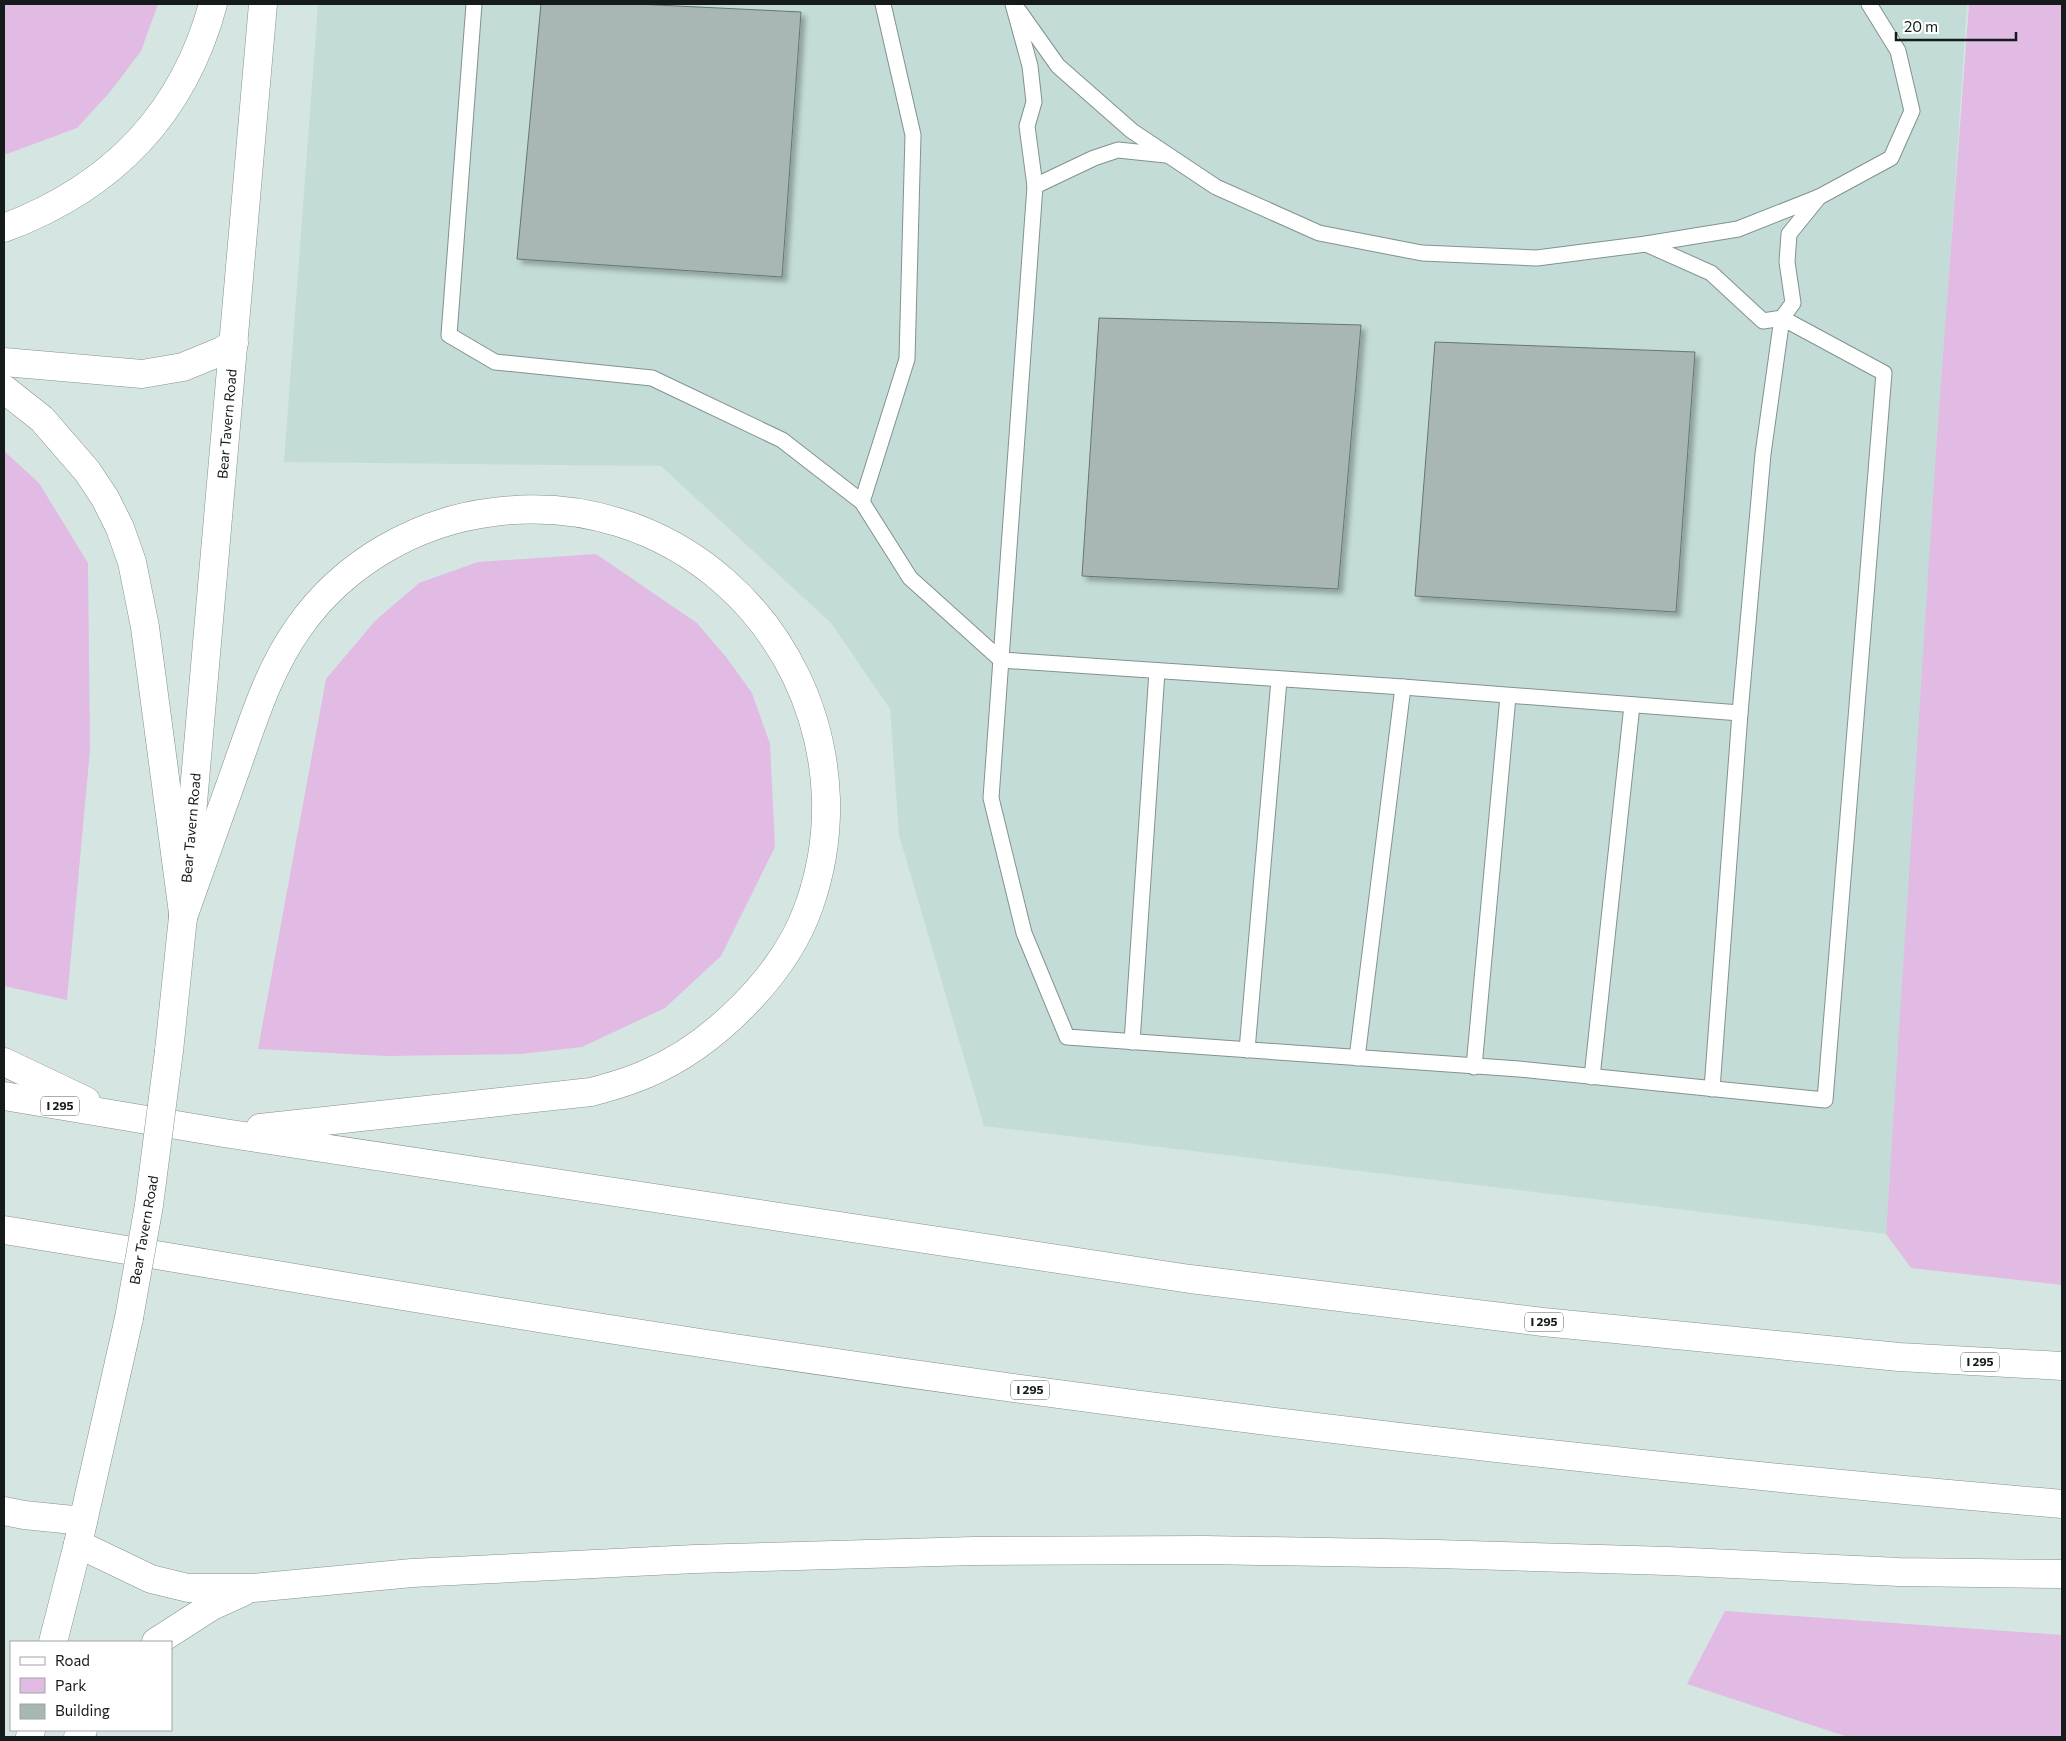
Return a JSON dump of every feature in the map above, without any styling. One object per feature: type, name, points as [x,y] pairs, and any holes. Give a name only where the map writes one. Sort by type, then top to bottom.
[{"type":"main road","points":[[4,228],[51,208],[84,189],[127,154],[148,132],[180,86],[206,31],[213,4]]},
{"type":"main road","name":"Bear Tavern Road","points":[[53,1641],[129,1318],[149,1205],[169,1051],[183,917],[263,4]]},
{"type":"main road","points":[[4,362],[142,374],[183,367],[234,343]]},
{"type":"main road","points":[[4,389],[42,419],[87,471],[105,498],[120,528],[129,554],[145,628],[183,917]]},
{"type":"main road","points":[[183,917],[268,682],[300,626],[334,588],[372,557],[419,531],[448,520],[510,510],[540,509],[568,511],[590,514],[629,525],[673,544],[694,557],[732,588],[763,624],[791,668],[802,691],[818,740],[826,797],[825,826],[823,853],[808,908],[792,942],[758,990],[738,1011],[696,1046],[648,1074],[591,1092],[224,1133]]},
{"type":"main road","points":[[4,1062],[117,1116]]},
{"type":"main road","name":"I 295","points":[[4,1096],[224,1133],[1190,1279],[1543,1322],[1898,1357],[2062,1366]]},
{"type":"main road","name":"I 295","points":[[4,1230],[693,1342],[1095,1399],[1389,1436],[1649,1465],[2062,1504]]},
{"type":"main road","points":[[4,1511],[80,1532],[151,1579],[188,1588],[253,1588],[412,1573],[685,1560],[974,1551],[1205,1550],[1437,1554],[1899,1572],[2062,1574]]},
{"type":"main road","points":[[158,1641],[212,1606],[253,1588]]},
{"type":"lane","points":[[474,4],[449,334],[495,362],[652,378],[782,440],[862,502],[910,578],[1001,660],[1403,687],[1740,713]]},
{"type":"lane","points":[[862,502],[907,358],[913,135],[883,4]]},
{"type":"lane","points":[[1014,4],[1058,66],[1132,131],[1216,187],[1319,233],[1422,253],[1537,258],[1646,244],[1738,228],[1819,197],[1891,158],[1912,111],[1898,51],[1869,4]]},
{"type":"lane","points":[[1014,4],[1030,66],[1034,102],[1027,126],[1035,186],[991,798],[1024,933],[1067,1037],[1474,1067],[1825,1100],[1884,373],[1782,318],[1763,322],[1711,273],[1646,244]]},
{"type":"lane","points":[[1035,186],[1094,158],[1118,150],[1167,155]]},
{"type":"lane","points":[[1712,1089],[1740,713],[1763,454],[1782,318],[1793,303],[1786,262],[1789,234],[1819,197]]},
{"type":"lane","points":[[1132,1042],[1157,671]]},
{"type":"lane","points":[[1247,1050],[1279,680]]},
{"type":"lane","points":[[1357,1058],[1403,687]]},
{"type":"lane","points":[[1474,1067],[1508,696]]},
{"type":"lane","points":[[1592,1077],[1632,705]]},
{"type":"shaded area","points":[[318,4],[1967,4],[1886,1234],[984,1126],[899,835],[890,709],[831,623],[661,466],[284,462]]},
{"type":"green space","points":[[4,4],[158,4],[141,51],[110,92],[77,128],[4,155]]},
{"type":"green space","points":[[1969,4],[2062,4],[2062,1285],[1911,1268],[1886,1234],[1936,451]]},
{"type":"green space","points":[[4,451],[39,483],[88,563],[90,750],[67,1000],[4,986]]},
{"type":"green space","points":[[596,554],[697,623],[726,657],[752,693],[770,744],[775,847],[721,956],[665,1008],[582,1047],[521,1054],[385,1056],[258,1049],[326,679],[375,621],[419,583],[478,562]]},
{"type":"green space","points":[[1725,1611],[2062,1635],[2062,1737],[1848,1737],[1687,1684]]},
{"type":"building","points":[[541,4],[636,4],[801,12],[782,277],[517,259]]},
{"type":"building","points":[[1099,318],[1361,325],[1338,589],[1082,576]]},
{"type":"building","points":[[1435,342],[1695,352],[1676,612],[1415,596]]}]
